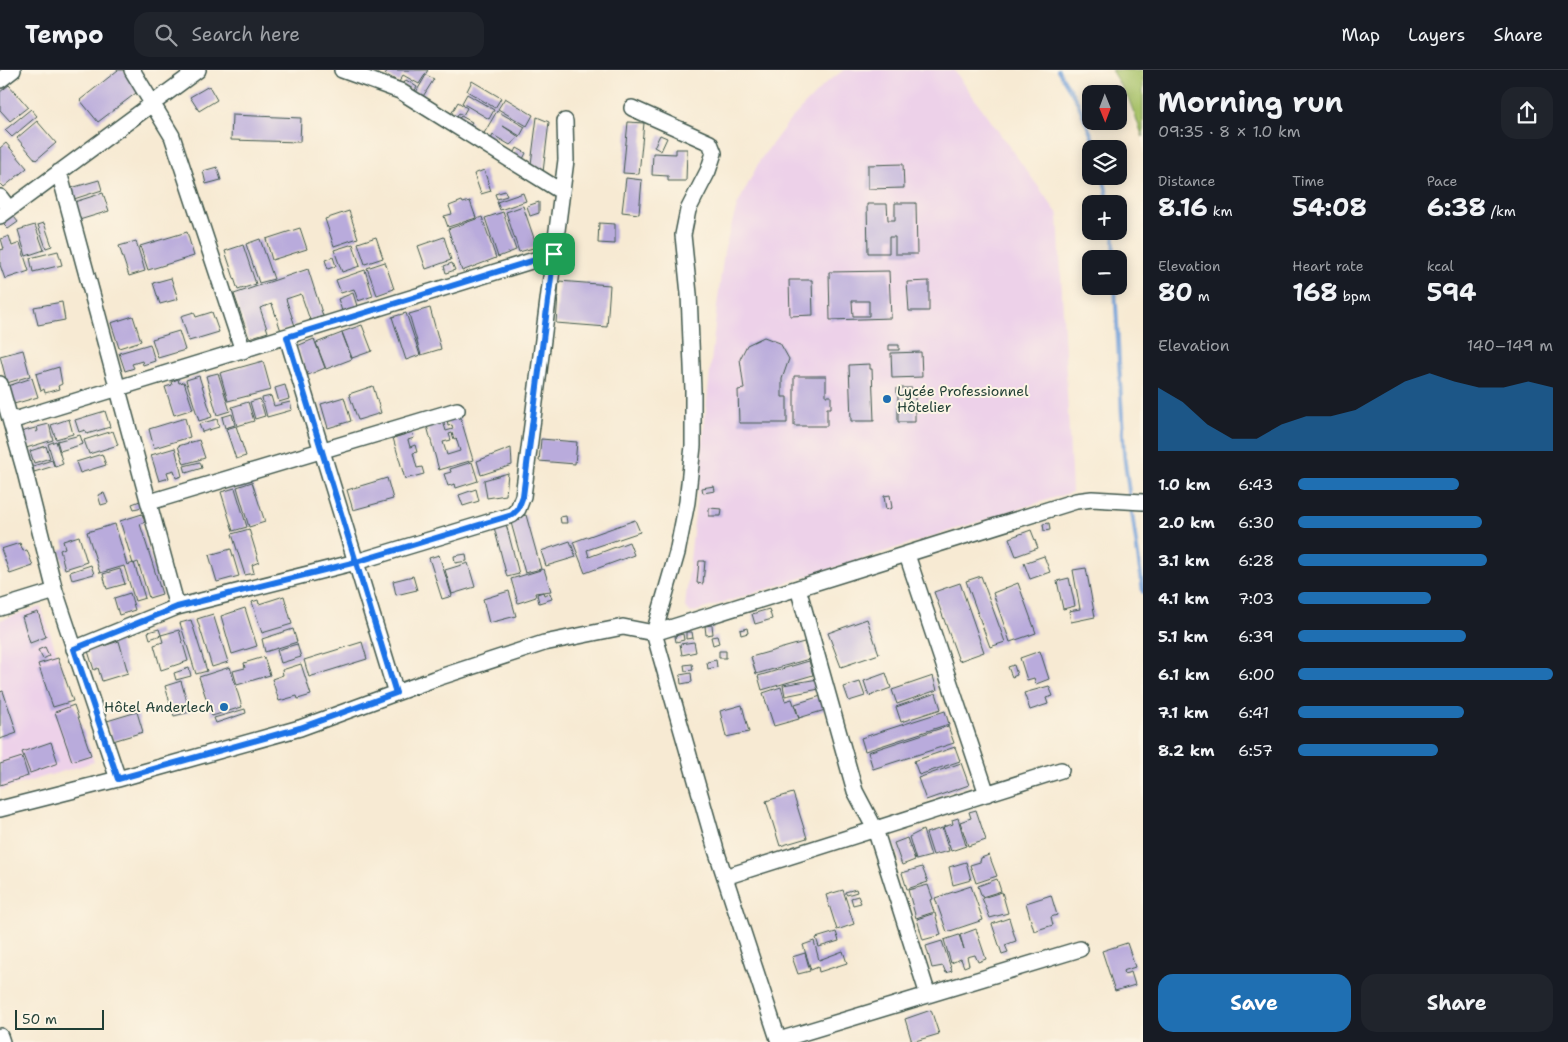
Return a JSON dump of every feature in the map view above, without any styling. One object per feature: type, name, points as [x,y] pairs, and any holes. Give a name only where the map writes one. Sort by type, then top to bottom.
[{"type":"street","points":[[0,80],[13,70]]},
{"type":"street","points":[[132,70],[172,136],[243,351]]},
{"type":"street","points":[[3,207],[59,172],[198,70]]},
{"type":"street","points":[[342,70],[364,74],[400,91],[562,192]]},
{"type":"street","points":[[632,108],[710,143],[714,152],[708,171],[688,210],[683,236],[690,316],[693,446],[687,502],[677,553],[654,633],[725,877],[779,1041],[1080,949]]},
{"type":"street","points":[[74,649],[177,607],[356,562],[512,515],[518,509],[523,496],[566,160],[564,121]]},
{"type":"street","points":[[59,172],[177,607]]},
{"type":"street","points":[[11,421],[554,254]]},
{"type":"street","points":[[287,337],[396,693]]},
{"type":"street","points":[[0,384],[55,591],[118,779]]},
{"type":"street","points":[[150,502],[457,410]]},
{"type":"street","points":[[0,809],[118,779],[300,728],[544,643],[623,627],[654,633],[908,556],[1076,501],[1092,499],[1143,502]]},
{"type":"street","points":[[908,556],[987,794]]},
{"type":"street","points":[[798,588],[855,791],[875,829],[928,995]]},
{"type":"street","points":[[0,608],[55,591]]},
{"type":"street","points":[[725,877],[1061,770]]},
{"type":"street","points":[[0,1036],[2,1042]]},
{"type":"shaded area","name":"Lycée Professionnel Hôtelier","points":[[844,70],[954,70],[1058,214],[1072,492],[691,613],[685,607],[724,251],[737,206],[760,160],[790,120],[826,83]]},
{"type":"shaded area","points":[[41,607],[94,762],[0,790],[0,620]]},
{"type":"green space","points":[[1111,70],[1143,70],[1143,137],[1128,98],[1128,85],[1120,85]]},
{"type":"building","points":[[118,70],[123,70],[140,90],[98,122],[80,100]]},
{"type":"building","points":[[388,70],[428,70],[419,84],[403,75],[399,82],[385,74]]},
{"type":"building","points":[[426,75],[434,79],[422,98],[415,94]]},
{"type":"building","points":[[406,80],[417,87],[414,92],[403,85]]},
{"type":"building","points":[[472,81],[501,98],[495,108],[467,91]]},
{"type":"building","points":[[9,85],[28,107],[10,121],[0,110],[0,92]]},
{"type":"building","points":[[209,86],[217,100],[199,111],[190,97]]},
{"type":"building","points":[[467,94],[494,110],[489,119],[462,103]]},
{"type":"building","points":[[505,98],[533,115],[527,126],[498,109]]},
{"type":"building","points":[[458,102],[467,108],[463,115],[459,113],[456,119],[450,116]]},
{"type":"building","points":[[31,109],[37,116],[12,137],[5,130]]},
{"type":"building","points":[[497,111],[525,127],[520,136],[503,126],[519,137],[510,145],[493,135],[491,139],[483,135]]},
{"type":"building","points":[[232,115],[301,118],[300,142],[231,140]]},
{"type":"building","points":[[461,116],[472,122],[469,127],[457,121]]},
{"type":"building","points":[[537,117],[549,122],[543,172],[531,164]]},
{"type":"building","points":[[37,121],[56,143],[36,160],[17,138]]},
{"type":"building","points":[[628,122],[644,123],[639,174],[623,173]]},
{"type":"building","points":[[660,135],[667,138],[661,151],[654,147]]},
{"type":"building","points":[[6,143],[27,168],[4,187],[0,183],[0,148]]},
{"type":"building","points":[[517,148],[526,153],[523,159],[514,154]]},
{"type":"building","points":[[676,149],[687,149],[686,181],[668,181],[668,176],[652,175],[653,153],[676,154]]},
{"type":"building","points":[[903,164],[904,188],[868,189],[868,165]]},
{"type":"building","points":[[217,167],[221,180],[206,184],[203,171]]},
{"type":"building","points":[[484,170],[491,191],[481,194],[474,174]]},
{"type":"building","points":[[626,178],[642,180],[639,214],[622,212]]},
{"type":"building","points":[[99,180],[102,190],[74,199],[71,188]]},
{"type":"building","points":[[505,191],[507,196],[497,199],[495,194]]},
{"type":"building","points":[[103,193],[109,211],[76,221],[71,203]]},
{"type":"building","points":[[523,193],[526,201],[500,210],[497,202]]},
{"type":"building","points":[[462,201],[463,203],[470,201],[476,218],[448,227],[444,216],[452,214],[449,206]]},
{"type":"building","points":[[539,202],[539,213],[530,216],[527,206]]},
{"type":"building","points":[[895,203],[916,203],[917,254],[895,254],[895,237],[889,237],[889,253],[868,253],[867,204],[887,204],[888,220],[895,220]]},
{"type":"building","points":[[523,206],[537,247],[519,252],[506,212]]},
{"type":"building","points":[[349,211],[358,238],[334,246],[325,219]]},
{"type":"building","points":[[503,212],[516,250],[498,257],[485,218]]},
{"type":"building","points":[[11,213],[18,222],[8,229],[0,221]]},
{"type":"building","points":[[482,217],[496,258],[462,271],[448,229]]},
{"type":"building","points":[[44,223],[52,246],[46,248],[38,225]]},
{"type":"building","points":[[599,223],[615,224],[615,244],[598,243]]},
{"type":"building","points":[[35,225],[44,250],[26,256],[18,230]]},
{"type":"building","points":[[300,228],[307,249],[272,260],[266,239]]},
{"type":"building","points":[[187,232],[194,256],[148,270],[140,246]]},
{"type":"building","points":[[9,236],[12,246],[20,243],[29,271],[5,279],[0,265],[0,250],[4,249],[1,239]]},
{"type":"building","points":[[376,237],[383,258],[365,264],[358,243]]},
{"type":"building","points":[[444,237],[451,260],[426,269],[418,246]]},
{"type":"building","points":[[260,239],[274,279],[259,283],[246,244]]},
{"type":"building","points":[[136,241],[145,271],[129,276],[119,246]]},
{"type":"building","points":[[353,244],[360,266],[342,272],[334,250]]},
{"type":"building","points":[[243,245],[256,284],[238,290],[225,251]]},
{"type":"building","points":[[58,251],[62,265],[33,272],[30,258]]},
{"type":"building","points":[[333,257],[336,266],[328,269],[325,260]]},
{"type":"building","points":[[385,262],[394,289],[377,295],[367,268]]},
{"type":"building","points":[[452,263],[455,270],[446,273],[444,266]]},
{"type":"building","points":[[308,269],[323,316],[310,320],[301,294],[286,299],[295,326],[281,331],[272,304],[260,308],[268,332],[249,338],[234,294]]},
{"type":"building","points":[[365,270],[373,296],[358,301],[354,289],[341,293],[336,280]]},
{"type":"building","points":[[889,271],[891,318],[830,320],[829,272]],"holes":[[[852,301],[869,301],[869,316],[853,316]]]},
{"type":"building","points":[[171,278],[178,299],[160,304],[153,283]]},
{"type":"building","points":[[789,280],[812,280],[813,315],[790,316]]},
{"type":"building","points":[[559,281],[610,285],[607,327],[556,323]]},
{"type":"building","points":[[929,281],[929,311],[909,311],[907,282]]},
{"type":"building","points":[[353,293],[357,306],[342,311],[338,299]]},
{"type":"building","points":[[62,302],[65,320],[38,325],[34,307]]},
{"type":"building","points":[[430,308],[441,349],[421,355],[409,314]]},
{"type":"building","points":[[194,312],[196,317],[212,312],[219,332],[189,341],[181,316]]},
{"type":"building","points":[[406,313],[420,355],[406,360],[392,317]]},
{"type":"building","points":[[133,316],[141,341],[119,348],[111,323]]},
{"type":"building","points":[[362,325],[372,351],[352,358],[342,332]]},
{"type":"building","points":[[179,331],[185,350],[158,358],[152,339]]},
{"type":"building","points":[[342,333],[352,359],[326,369],[316,343]]},
{"type":"building","points":[[764,337],[780,343],[789,359],[782,379],[782,397],[787,397],[787,423],[739,423],[738,390],[744,389],[740,359],[747,345]]},
{"type":"building","points":[[314,339],[325,368],[308,375],[297,346]]},
{"type":"building","points":[[150,344],[155,361],[143,365],[142,361],[132,364],[134,368],[125,371],[119,353]]},
{"type":"building","points":[[889,345],[899,345],[899,350],[889,350]]},
{"type":"building","points":[[23,350],[30,376],[7,383],[0,356]]},
{"type":"building","points":[[921,352],[922,377],[892,378],[891,353]]},
{"type":"building","points":[[263,361],[271,390],[228,401],[220,373]]},
{"type":"building","points":[[870,364],[870,369],[872,369],[874,421],[851,421],[849,365]]},
{"type":"building","points":[[59,367],[62,384],[58,386],[59,389],[45,393],[44,389],[41,391],[36,374]]},
{"type":"building","points":[[218,373],[230,411],[217,415],[206,376]]},
{"type":"building","points":[[199,376],[212,417],[199,421],[186,380]]},
{"type":"building","points":[[794,376],[826,376],[826,396],[831,396],[831,408],[827,408],[827,426],[794,426]]},
{"type":"building","points":[[32,378],[38,397],[14,404],[8,386]]},
{"type":"building","points":[[178,379],[179,383],[184,382],[193,409],[174,415],[165,387],[172,385],[171,382]]},
{"type":"building","points":[[285,385],[289,399],[279,402],[275,388]]},
{"type":"building","points":[[373,386],[381,413],[358,420],[349,394]]},
{"type":"building","points":[[897,388],[912,388],[912,395],[897,395]]},
{"type":"building","points":[[271,396],[274,406],[290,402],[292,410],[267,417],[262,398]]},
{"type":"building","points":[[898,396],[915,396],[915,422],[898,422]]},
{"type":"building","points":[[344,397],[351,421],[328,428],[321,404]]},
{"type":"building","points":[[260,399],[265,416],[255,419],[250,402]]},
{"type":"building","points":[[248,402],[254,421],[237,426],[232,407]]},
{"type":"building","points":[[105,411],[110,427],[87,434],[85,430],[79,432],[75,420]]},
{"type":"building","points":[[232,414],[235,425],[225,428],[222,417]]},
{"type":"building","points":[[460,416],[473,460],[439,470],[427,426],[443,421],[446,431],[453,429],[452,425],[448,426],[447,420]],"holes":[[[452,433],[454,439],[456,438],[460,451],[447,455],[443,442],[451,440],[449,434]]]},
{"type":"building","points":[[185,418],[190,437],[154,448],[149,429]]},
{"type":"building","points":[[69,419],[73,434],[56,439],[51,425]]},
{"type":"building","points":[[217,419],[219,427],[202,432],[199,424]]},
{"type":"building","points":[[49,424],[53,440],[26,448],[21,432],[35,428],[36,432],[38,431],[37,427]]},
{"type":"building","points":[[236,426],[246,456],[236,459],[226,429]]},
{"type":"building","points":[[113,431],[118,445],[89,454],[84,440]]},
{"type":"building","points":[[412,432],[414,438],[408,440],[410,447],[415,445],[417,452],[413,453],[417,468],[422,467],[424,474],[405,479],[393,438]]},
{"type":"building","points":[[80,435],[83,444],[60,451],[57,441]]},
{"type":"building","points":[[541,439],[577,442],[575,464],[539,461]]},
{"type":"building","points":[[199,440],[205,458],[184,464],[178,446]]},
{"type":"building","points":[[56,441],[63,464],[55,467],[48,444]]},
{"type":"building","points":[[46,446],[50,458],[34,463],[30,451]]},
{"type":"building","points":[[175,448],[182,476],[176,478],[174,470],[167,472],[169,478],[159,481],[151,455]]},
{"type":"building","points":[[511,448],[512,465],[481,475],[477,461]]},
{"type":"building","points":[[102,454],[106,465],[80,473],[76,462]]},
{"type":"building","points":[[52,460],[54,466],[34,472],[33,466]]},
{"type":"building","points":[[200,462],[202,468],[186,473],[184,466]]},
{"type":"building","points":[[472,462],[478,481],[456,488],[455,484],[448,486],[444,474],[451,472],[450,469]]},
{"type":"building","points":[[508,473],[506,495],[487,498],[484,480]]},
{"type":"building","points":[[387,478],[393,499],[353,510],[347,490]]},
{"type":"building","points":[[252,482],[265,522],[249,527],[237,487]]},
{"type":"building","points":[[714,486],[715,491],[703,493],[702,488]]},
{"type":"building","points":[[235,488],[247,527],[233,531],[221,492]]},
{"type":"building","points":[[476,489],[479,501],[463,506],[459,495]]},
{"type":"building","points":[[104,493],[108,503],[101,505],[98,495]]},
{"type":"building","points":[[890,495],[892,508],[886,510],[884,496]]},
{"type":"building","points":[[140,501],[142,507],[134,509],[132,504]]},
{"type":"building","points":[[709,508],[722,509],[721,516],[709,516]]},
{"type":"building","points":[[142,514],[145,522],[140,524],[162,594],[149,598],[138,562],[133,564],[120,521]]},
{"type":"building","points":[[526,515],[541,569],[525,573],[510,519]]},
{"type":"building","points":[[566,516],[567,523],[561,523],[560,517]]},
{"type":"building","points":[[635,520],[640,532],[587,550],[589,557],[629,542],[634,555],[585,573],[573,542]]},
{"type":"building","points":[[1049,523],[1050,530],[1044,531],[1043,524]]},
{"type":"building","points":[[115,524],[127,565],[134,563],[145,598],[135,601],[124,566],[100,573],[87,532]]},
{"type":"building","points":[[506,524],[519,574],[507,577],[494,527]]},
{"type":"building","points":[[249,529],[259,562],[252,565],[254,573],[245,575],[232,534]]},
{"type":"building","points":[[1031,530],[1038,548],[1016,556],[1009,538]]},
{"type":"building","points":[[79,536],[87,562],[65,569],[60,550],[65,548],[63,541]]},
{"type":"building","points":[[570,541],[576,557],[546,566],[541,551]]},
{"type":"building","points":[[20,543],[23,551],[27,550],[33,566],[10,574],[1,549]]},
{"type":"building","points":[[231,549],[239,576],[217,582],[209,555]]},
{"type":"building","points":[[466,554],[467,561],[455,563],[454,556]]},
{"type":"building","points":[[439,555],[452,596],[442,599],[429,558]]},
{"type":"building","points":[[1044,556],[1050,572],[1030,579],[1024,563]]},
{"type":"building","points":[[699,561],[705,561],[703,584],[697,583]]},
{"type":"building","points":[[468,563],[475,587],[452,594],[445,570]]},
{"type":"building","points":[[91,565],[94,574],[72,580],[70,572]]},
{"type":"building","points":[[1086,568],[1095,617],[1071,622],[1069,611],[1080,609],[1073,570]]},
{"type":"building","points":[[120,569],[125,584],[107,589],[103,574]]},
{"type":"building","points":[[544,569],[551,591],[535,593],[536,597],[518,603],[511,579]]},
{"type":"building","points":[[413,576],[417,590],[396,595],[393,581]]},
{"type":"building","points":[[981,576],[1005,642],[990,647],[966,581]]},
{"type":"building","points":[[1069,578],[1075,606],[1063,609],[1057,581]]},
{"type":"building","points":[[960,583],[984,652],[959,661],[934,592]]},
{"type":"building","points":[[1018,583],[1036,633],[1010,642],[993,593]]},
{"type":"building","points":[[509,591],[516,616],[489,623],[483,599]]},
{"type":"building","points":[[543,592],[544,595],[550,593],[552,599],[539,603],[537,594]]},
{"type":"building","points":[[130,593],[135,610],[119,615],[114,598]]},
{"type":"building","points":[[284,596],[292,624],[262,633],[252,602],[258,600],[259,604]]},
{"type":"building","points":[[245,608],[257,646],[232,654],[221,616]]},
{"type":"building","points":[[769,609],[772,619],[755,624],[752,614]]},
{"type":"building","points":[[38,612],[46,637],[30,643],[22,617]]},
{"type":"building","points":[[213,614],[228,662],[212,667],[197,619]]},
{"type":"building","points":[[867,619],[879,654],[841,667],[828,633]]},
{"type":"building","points":[[191,620],[207,671],[196,674],[180,623]]},
{"type":"building","points":[[712,625],[713,634],[706,635],[705,626]]},
{"type":"building","points":[[747,628],[748,633],[741,635],[740,630]]},
{"type":"building","points":[[159,629],[161,635],[150,639],[148,632]]},
{"type":"building","points":[[293,629],[297,642],[265,652],[262,639]]},
{"type":"building","points":[[179,630],[188,661],[161,670],[154,645],[163,642],[161,635]]},
{"type":"building","points":[[686,632],[692,632],[693,638],[686,639]]},
{"type":"building","points":[[683,634],[684,640],[676,642],[675,636]]},
{"type":"building","points":[[717,636],[719,643],[713,645],[711,637]]},
{"type":"building","points":[[119,641],[128,673],[102,681],[98,668],[94,670],[88,651]]},
{"type":"building","points":[[362,642],[367,659],[309,677],[304,660]]},
{"type":"building","points":[[694,642],[696,652],[682,655],[680,644]]},
{"type":"building","points":[[804,642],[809,659],[756,674],[751,657]]},
{"type":"building","points":[[297,644],[301,657],[281,663],[277,650]]},
{"type":"building","points":[[45,647],[49,656],[43,659],[38,650]]},
{"type":"building","points":[[719,651],[726,651],[726,658],[719,658]]},
{"type":"building","points":[[1040,651],[1049,679],[1036,684],[1034,678],[1027,680],[1020,658]]},
{"type":"building","points":[[264,657],[270,675],[237,685],[233,671],[245,668],[244,663]]},
{"type":"building","points":[[58,658],[73,701],[53,707],[38,664]]},
{"type":"building","points":[[716,660],[717,667],[708,669],[707,662]]},
{"type":"building","points":[[809,661],[813,675],[762,690],[758,676]]},
{"type":"building","points":[[301,664],[311,695],[298,699],[297,696],[279,701],[272,679],[283,675],[282,670]]},
{"type":"building","points":[[692,664],[693,670],[685,671],[684,665]]},
{"type":"building","points":[[1014,665],[1017,675],[1012,677],[1008,667]]},
{"type":"building","points":[[230,667],[242,707],[212,716],[199,677]]},
{"type":"building","points":[[189,668],[191,676],[176,680],[174,673]]},
{"type":"building","points":[[691,673],[692,682],[681,684],[680,675]]},
{"type":"building","points":[[886,673],[891,688],[869,696],[864,681]]},
{"type":"building","points":[[933,676],[937,690],[897,704],[892,690]]},
{"type":"building","points":[[818,679],[819,689],[785,696],[783,685]]},
{"type":"building","points":[[181,681],[190,712],[174,716],[165,686]]},
{"type":"building","points":[[860,682],[865,696],[849,701],[844,687]]},
{"type":"building","points":[[1049,686],[1053,696],[1046,698],[1048,704],[1030,710],[1024,693]]},
{"type":"building","points":[[781,687],[785,701],[792,699],[799,719],[774,726],[763,693]]},
{"type":"building","points":[[3,691],[17,733],[0,739],[0,692]]},
{"type":"building","points":[[936,693],[941,709],[901,722],[896,707]]},
{"type":"building","points":[[821,696],[825,710],[799,718],[795,704]]},
{"type":"building","points":[[74,705],[91,755],[72,761],[55,712]]},
{"type":"building","points":[[742,705],[749,732],[726,737],[720,711]]},
{"type":"building","points":[[245,709],[246,713],[216,723],[214,718]]},
{"type":"building","points":[[945,711],[949,724],[865,751],[861,738]]},
{"type":"building","points":[[137,712],[143,732],[113,741],[107,721]]},
{"type":"building","points":[[948,726],[954,743],[873,769],[868,752]]},
{"type":"building","points":[[51,742],[58,763],[30,773],[22,752]]},
{"type":"building","points":[[955,747],[960,761],[919,775],[914,761]]},
{"type":"building","points":[[22,757],[28,776],[0,785],[0,764]]},
{"type":"building","points":[[961,763],[969,785],[926,800],[918,778]]},
{"type":"building","points":[[793,793],[807,838],[780,846],[766,801]]},
{"type":"building","points":[[976,810],[986,840],[968,846],[960,822],[971,818],[969,812]]},
{"type":"building","points":[[958,818],[966,846],[951,851],[943,827],[953,824],[952,820]]},
{"type":"building","points":[[942,828],[949,851],[933,855],[926,833]]},
{"type":"building","points":[[923,830],[931,856],[916,860],[909,837]]},
{"type":"building","points":[[907,838],[915,860],[902,865],[894,843]]},
{"type":"building","points":[[989,855],[997,876],[976,883],[970,865],[980,862],[981,858]]},
{"type":"building","points":[[966,862],[971,880],[953,885],[949,867]]},
{"type":"building","points":[[922,867],[928,882],[907,889],[902,873]]},
{"type":"building","points":[[997,879],[1001,891],[982,897],[978,886]]},
{"type":"building","points":[[928,885],[933,899],[930,900],[934,912],[916,918],[908,890]]},
{"type":"building","points":[[971,886],[983,920],[947,932],[935,898]]},
{"type":"building","points":[[856,889],[857,892],[847,895],[845,892]]},
{"type":"building","points":[[843,890],[854,924],[837,930],[826,895]]},
{"type":"building","points":[[1002,892],[1008,913],[990,918],[982,898]]},
{"type":"building","points":[[1051,895],[1057,915],[1051,917],[1053,925],[1034,931],[1026,903]]},
{"type":"building","points":[[858,896],[861,903],[853,905],[851,898]]},
{"type":"building","points":[[935,913],[941,935],[923,940],[917,919]]},
{"type":"building","points":[[1009,918],[1016,941],[1005,945],[1008,952],[1002,954],[992,924]]},
{"type":"building","points":[[976,929],[986,959],[978,962],[975,955],[967,957],[969,965],[964,967],[961,959],[951,963],[944,940],[959,935],[964,949],[960,935]]},
{"type":"building","points":[[836,932],[839,941],[819,947],[816,938]]},
{"type":"building","points":[[814,941],[819,960],[843,951],[847,963],[819,972],[818,967],[811,970],[803,945]]},
{"type":"building","points":[[942,941],[952,971],[946,973],[943,966],[932,968],[926,946]]},
{"type":"building","points":[[1127,943],[1135,967],[1123,971],[1124,974],[1131,972],[1135,985],[1115,991],[1102,951]]},
{"type":"building","points":[[805,953],[810,971],[798,974],[792,957]]},
{"type":"building","points":[[931,1010],[939,1034],[912,1042],[905,1019]]},
{"type":"waterway","points":[[1058,70],[1078,103],[1093,140]]},
{"type":"waterway","points":[[1105,185],[1107,195]]},
{"type":"waterway","points":[[1114,240],[1114,250]]},
{"type":"waterway","points":[[1115,295],[1124,455],[1130,499]]},
{"type":"waterway","points":[[1131,506],[1143,592]]},
{"type":"place","name":"Lycée Professionnel Hôtelier","points":[[887,399]]},
{"type":"place","name":"Hôtel Anderlech","points":[[224,707]]},
{"type":"route","points":[[554,254],[287,337],[339,506],[356,562],[396,693],[300,728],[118,779],[74,649],[177,607],[356,562],[512,515],[518,509],[523,496],[554,254]]}]
